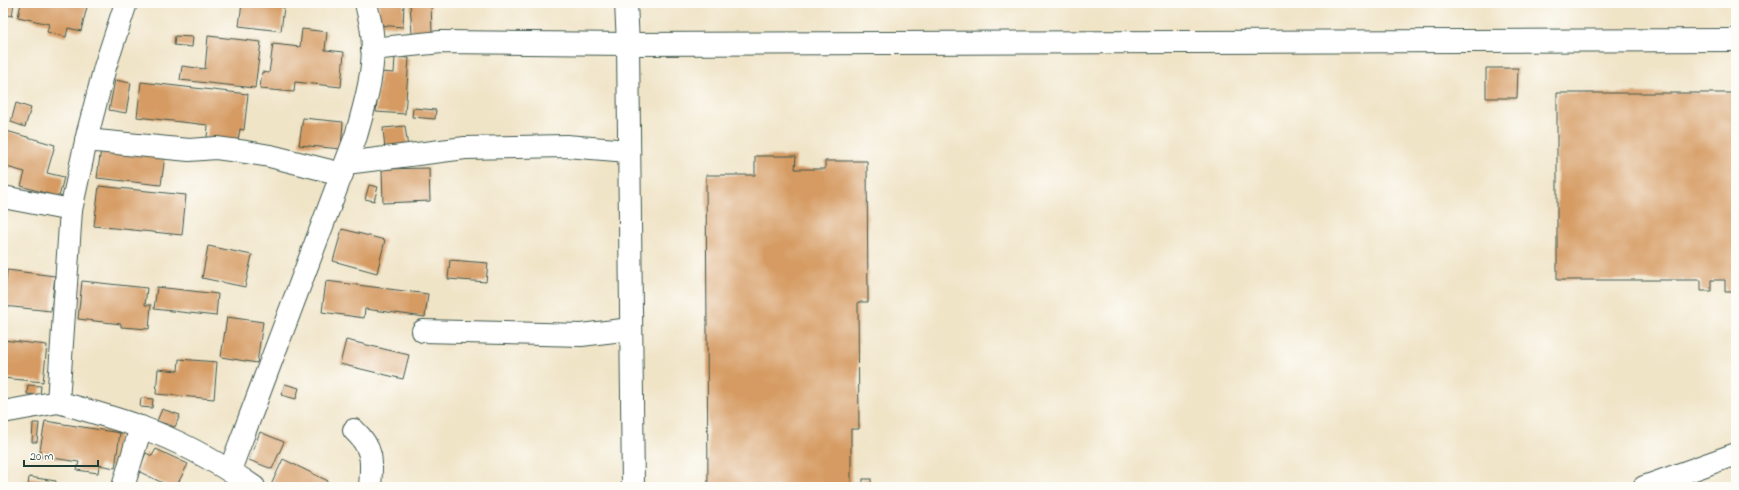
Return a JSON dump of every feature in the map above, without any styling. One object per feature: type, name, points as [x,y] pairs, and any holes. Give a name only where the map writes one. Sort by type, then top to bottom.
[{"type":"street","points":[[58,402],[71,210],[86,140],[105,67],[126,3]]},
{"type":"street","points":[[230,470],[356,136],[367,97],[371,67],[372,34],[366,3]]},
{"type":"street","points":[[626,3],[628,44],[633,487]]},
{"type":"street","points":[[372,49],[442,42],[628,44],[1736,40]]},
{"type":"street","points":[[86,140],[189,150],[216,148],[344,169],[465,148],[566,146],[629,151]]},
{"type":"street","points":[[3,197],[71,210]]},
{"type":"street","points":[[423,331],[581,335],[631,329]]},
{"type":"street","points":[[3,412],[58,402],[141,427],[191,449],[230,470],[254,487]]},
{"type":"street","points":[[122,487],[141,427]]},
{"type":"street","points":[[354,430],[364,440],[372,462],[370,487]]},
{"type":"street","points":[[1644,487],[1736,454]]},
{"type":"building","points":[[3,3],[14,3],[12,16],[3,14]]},
{"type":"building","points":[[21,3],[88,3],[81,31],[68,28],[66,37],[47,32],[49,24],[18,17]]},
{"type":"building","points":[[242,3],[284,7],[281,31],[239,26]]},
{"type":"building","points":[[379,3],[404,3],[403,27],[377,25]]},
{"type":"building","points":[[410,3],[431,3],[432,33],[412,34]]},
{"type":"building","points":[[302,29],[327,32],[325,50],[344,52],[341,87],[295,82],[294,92],[260,89],[262,72],[269,73],[273,44],[300,47]]},
{"type":"building","points":[[175,36],[193,37],[192,47],[174,45]]},
{"type":"building","points":[[208,36],[261,42],[255,88],[180,80],[182,66],[205,69]]},
{"type":"building","points":[[395,57],[409,58],[405,114],[376,112],[380,72],[394,73]]},
{"type":"building","points":[[1486,68],[1518,68],[1517,98],[1486,98]]},
{"type":"building","points":[[115,80],[131,83],[126,113],[109,110]]},
{"type":"building","points":[[141,82],[248,94],[244,130],[240,129],[238,141],[207,138],[208,125],[137,117]]},
{"type":"building","points":[[1557,93],[1736,93],[1736,292],[1725,292],[1725,280],[1711,280],[1711,291],[1701,291],[1701,280],[1557,280]]},
{"type":"building","points":[[16,103],[31,108],[25,127],[11,122]]},
{"type":"building","points":[[413,108],[436,110],[435,119],[412,117]]},
{"type":"building","points":[[303,118],[343,122],[341,149],[299,145]]},
{"type":"building","points":[[405,126],[408,148],[385,150],[383,128]]},
{"type":"building","points":[[3,130],[55,145],[47,173],[64,177],[59,197],[21,186],[25,172],[3,166]]},
{"type":"building","points":[[101,148],[165,156],[161,185],[97,178]]},
{"type":"building","points":[[755,156],[796,156],[795,169],[825,169],[825,161],[867,161],[868,302],[858,302],[859,429],[851,429],[851,487],[708,487],[706,175],[755,175]]},
{"type":"building","points":[[429,168],[430,201],[383,203],[382,169]]},
{"type":"building","points":[[369,185],[378,187],[374,201],[365,199]]},
{"type":"building","points":[[99,186],[186,195],[182,235],[94,226]]},
{"type":"building","points":[[342,229],[385,240],[377,273],[333,261]]},
{"type":"building","points":[[208,246],[252,255],[245,287],[202,278]]},
{"type":"building","points":[[450,260],[488,263],[486,282],[448,279]]},
{"type":"building","points":[[7,270],[55,276],[51,311],[3,306]]},
{"type":"building","points":[[82,281],[147,288],[145,305],[151,305],[149,329],[121,327],[121,324],[78,319]]},
{"type":"building","points":[[326,281],[428,294],[425,317],[365,309],[364,318],[322,312]]},
{"type":"building","points":[[157,287],[218,294],[216,316],[154,309]]},
{"type":"building","points":[[227,317],[263,322],[257,363],[221,357]]},
{"type":"building","points":[[3,340],[47,345],[43,382],[3,378]]},
{"type":"building","points":[[346,340],[409,355],[403,379],[340,364]]},
{"type":"building","points":[[179,359],[217,362],[214,399],[156,394],[158,369],[178,371]]},
{"type":"building","points":[[285,384],[299,388],[296,399],[281,395]]},
{"type":"building","points":[[28,385],[41,386],[40,395],[27,394]]},
{"type":"building","points":[[141,398],[153,399],[152,408],[140,407]]},
{"type":"building","points":[[162,409],[180,415],[175,427],[157,421]]},
{"type":"building","points":[[45,421],[120,433],[115,468],[99,465],[98,473],[77,470],[79,462],[39,456]]},
{"type":"building","points":[[33,423],[39,423],[37,442],[32,442]]},
{"type":"building","points":[[260,432],[284,442],[272,469],[249,460]]},
{"type":"building","points":[[156,449],[188,464],[176,487],[171,487],[138,471],[146,453],[152,456]]},
{"type":"building","points":[[283,459],[328,481],[325,487],[276,487],[271,485]]},
{"type":"building","points":[[29,477],[56,481],[55,487],[23,487],[23,485],[28,486]]},
{"type":"building","points":[[863,479],[871,479],[871,487],[863,487]]}]
